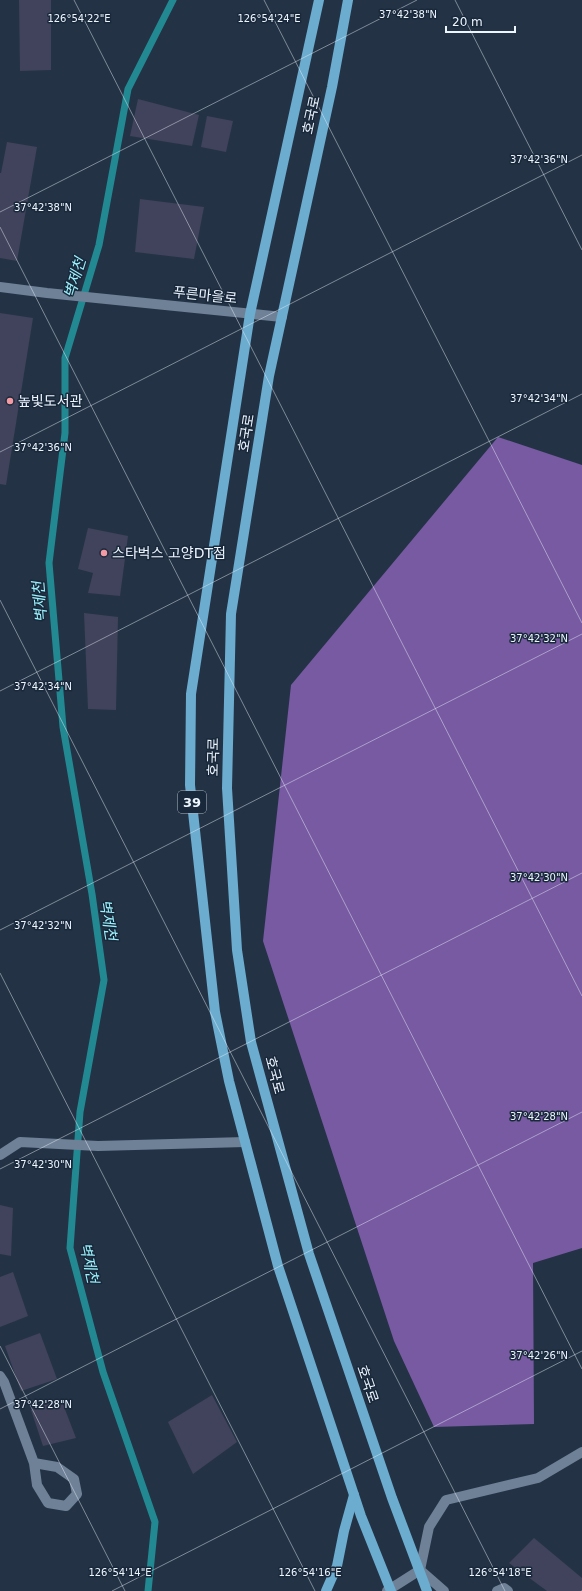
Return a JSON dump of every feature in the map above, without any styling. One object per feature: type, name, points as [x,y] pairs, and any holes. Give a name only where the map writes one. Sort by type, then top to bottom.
[{"type":"main road","name":"호국로","points":[[318,0],[250,314],[191,694],[190,785],[215,1012],[229,1081],[278,1266],[354,1495],[389,1590]]},
{"type":"main road","name":"호국로","points":[[348,0],[332,87],[269,376],[231,614],[226,788],[237,950],[251,1042],[308,1254],[392,1498],[427,1591]]},
{"type":"main road","points":[[326,1591],[337,1566],[344,1531],[354,1495]]},
{"type":"street","name":"푸른마을로","points":[[0,287],[282,317]]},
{"type":"street","points":[[0,1155],[20,1142],[98,1146],[245,1142]]},
{"type":"street","points":[[0,1376],[4,1382],[34,1463],[37,1485],[48,1503],[66,1506],[77,1494],[74,1479],[57,1467],[34,1463]]},
{"type":"street","points":[[389,1590],[420,1570],[429,1527],[446,1500],[538,1478],[582,1452]]},
{"type":"street","name":"호국로","points":[[420,1570],[444,1591]]},
{"type":"street","points":[[497,1591],[504,1588],[508,1591]]},
{"type":"shaded area","points":[[498,437],[582,465],[582,1248],[533,1263],[534,1424],[434,1427],[394,1341],[263,941],[291,685]]},
{"type":"building","points":[[19,0],[51,0],[51,70],[20,71]]},
{"type":"building","points":[[138,99],[199,115],[192,146],[130,136]]},
{"type":"building","points":[[207,116],[233,121],[226,152],[201,147]]},
{"type":"building","points":[[7,142],[37,147],[17,261],[0,258],[0,173]]},
{"type":"building","points":[[140,199],[204,207],[194,259],[135,252]]},
{"type":"building","name":"높빛도서관","points":[[0,313],[33,318],[6,485],[0,484]]},
{"type":"building","name":"스타벅스 고양DT점","points":[[88,528],[128,536],[120,596],[88,593],[93,573],[78,569]]},
{"type":"building","points":[[84,613],[118,617],[116,710],[88,709]]},
{"type":"building","points":[[0,1205],[13,1208],[11,1256],[0,1254]]},
{"type":"building","points":[[13,1272],[28,1316],[0,1327],[0,1277]]},
{"type":"building","points":[[40,1333],[57,1379],[21,1391],[5,1346]]},
{"type":"building","points":[[212,1395],[237,1442],[193,1474],[168,1422]]},
{"type":"building","points":[[61,1399],[76,1438],[43,1446],[31,1410]]},
{"type":"building","points":[[534,1538],[582,1578],[582,1591],[547,1591],[509,1563]]},
{"type":"waterway","name":"벽제천","points":[[148,1591],[155,1522],[103,1372],[70,1248],[80,1112],[104,980],[92,894],[63,727],[49,563],[65,433],[65,358],[99,245],[128,89],[173,0]]},
{"type":"place","name":"높빛도서관","points":[[10,401]]},
{"type":"place","name":"스타벅스 고양DT점","points":[[104,553]]}]
